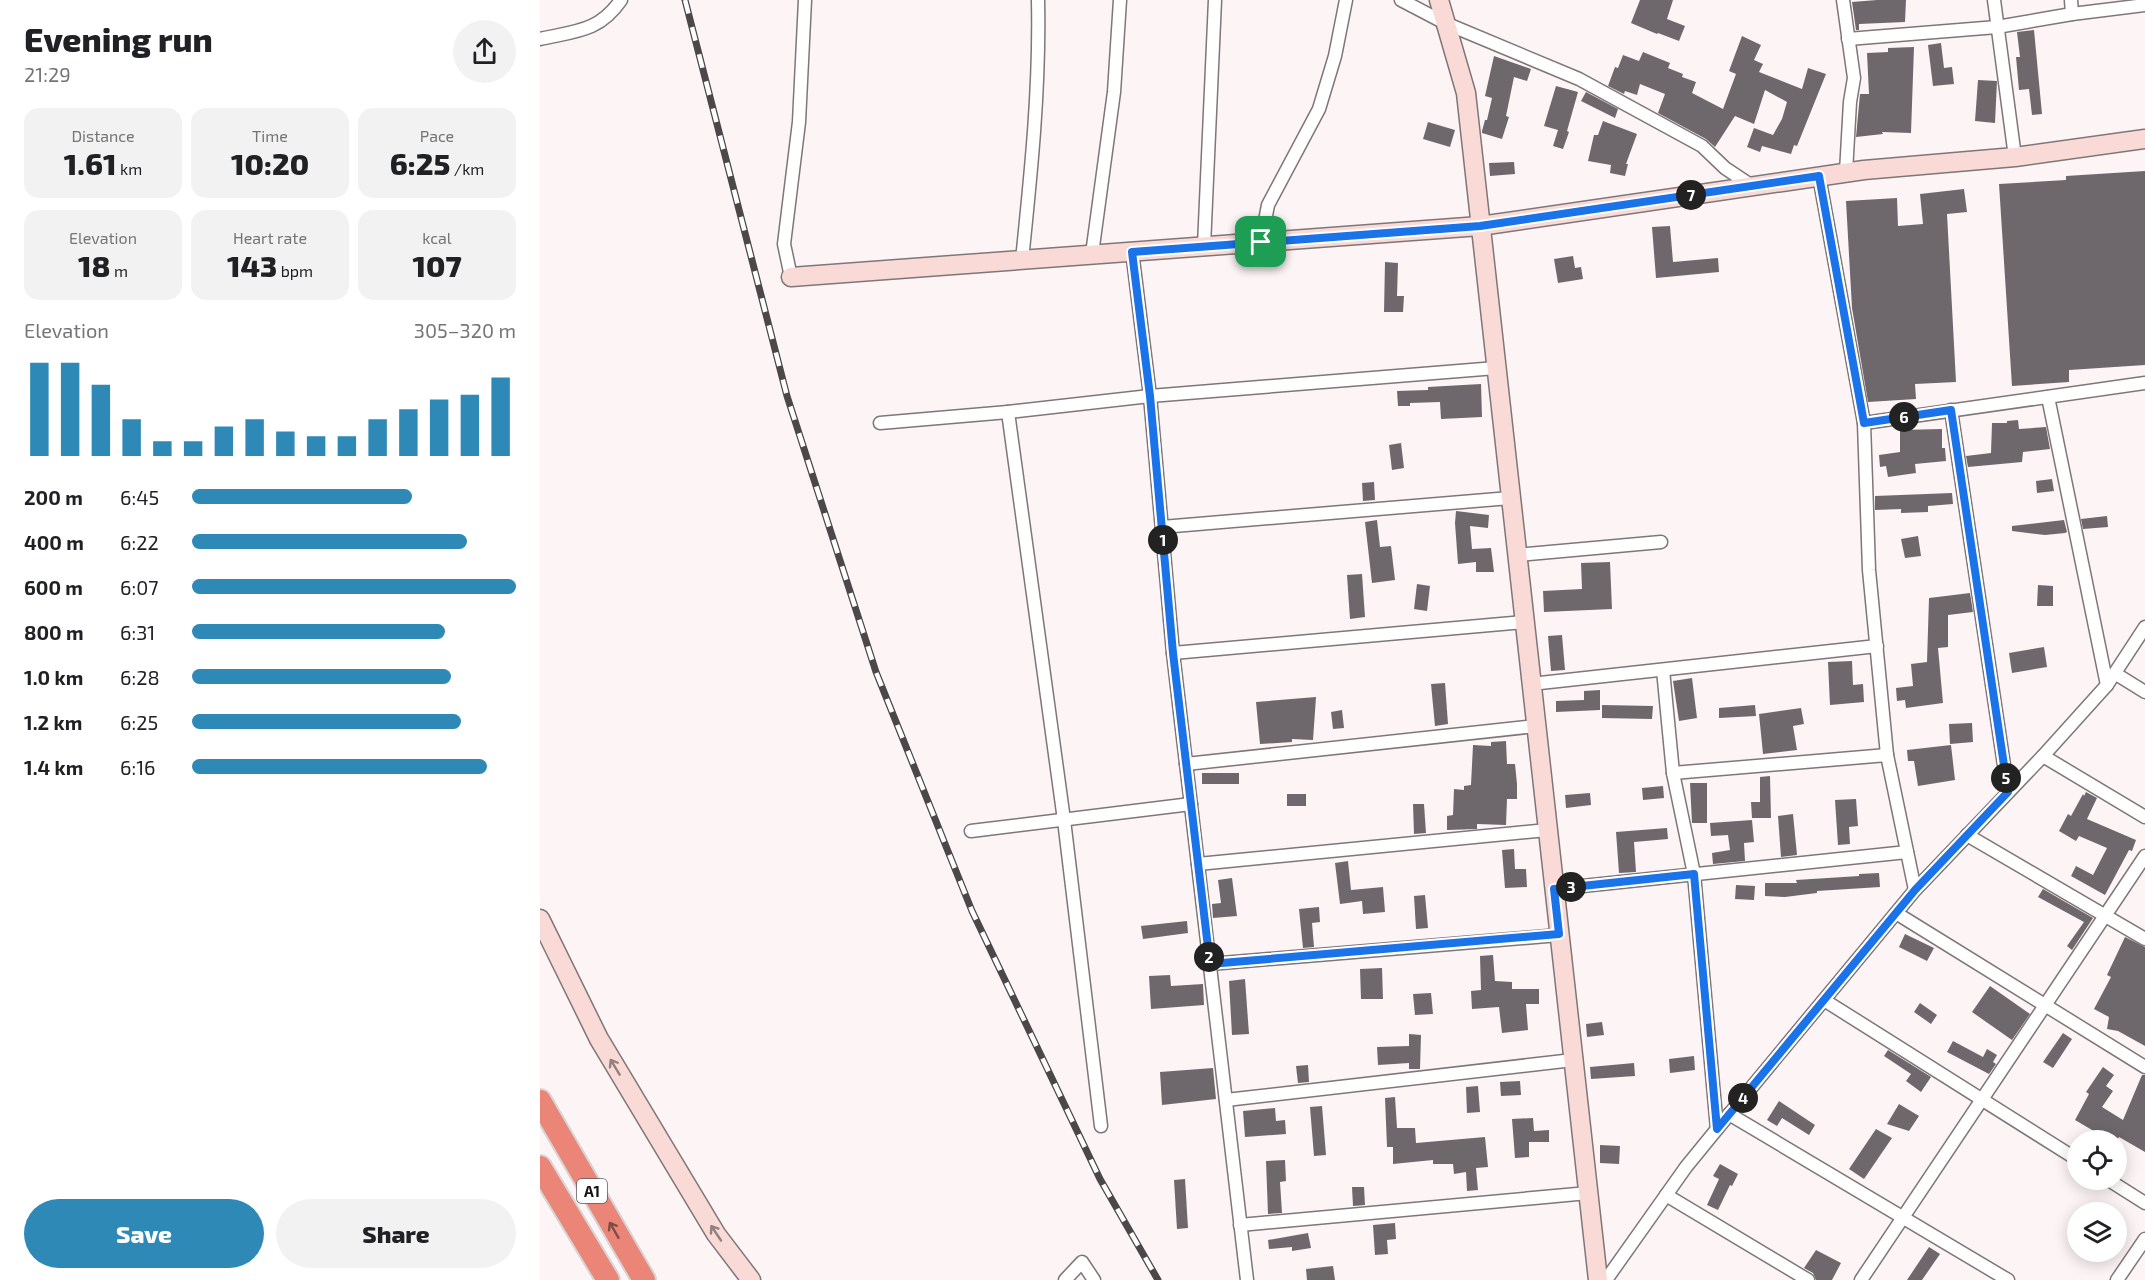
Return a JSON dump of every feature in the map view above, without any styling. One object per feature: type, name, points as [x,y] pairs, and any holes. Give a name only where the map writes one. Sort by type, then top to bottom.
[{"type":"highway","name":"A1","points":[[540,1101],[644,1280]]},
{"type":"highway","name":"A1","points":[[540,1167],[608,1280]]},
{"type":"street","points":[[540,39],[593,27],[621,0]]},
{"type":"street","points":[[806,0],[799,122],[784,244],[791,277],[1480,226],[1846,172],[2015,157],[2145,139]]},
{"type":"street","points":[[1022,260],[1036,123],[1038,0]]},
{"type":"street","points":[[1092,254],[1114,92],[1120,0]]},
{"type":"street","points":[[1204,246],[1215,0]]},
{"type":"street","points":[[1261,242],[1268,205],[1319,109],[1335,56],[1346,0]]},
{"type":"street","points":[[1401,0],[1445,23],[1579,79],[1702,146],[1725,168],[1752,186]]},
{"type":"street","points":[[1439,0],[1466,93],[1598,1280]]},
{"type":"street","points":[[1843,0],[1854,78],[1850,102],[1846,172]]},
{"type":"street","points":[[1994,0],[2015,157]]},
{"type":"street","points":[[2071,0],[2072,14]]},
{"type":"street","points":[[1848,39],[1998,27],[2072,14],[2145,5]]},
{"type":"street","points":[[1819,176],[1864,423],[1869,570],[1887,754],[1915,890]]},
{"type":"street","points":[[1132,252],[1150,396],[1173,653],[1246,1280]]},
{"type":"street","points":[[880,423],[1150,396],[1496,368]]},
{"type":"street","points":[[1864,423],[2145,383]]},
{"type":"street","points":[[2048,397],[2107,686]]},
{"type":"street","points":[[1951,410],[2008,792]]},
{"type":"street","points":[[1008,412],[1064,820],[1101,1126]]},
{"type":"street","points":[[1161,527],[1510,498]]},
{"type":"street","points":[[1517,555],[1661,542]]},
{"type":"street","points":[[1173,653],[1524,622]]},
{"type":"street","points":[[1606,1280],[1665,1196],[1729,1114],[1915,890],[2107,686],[2145,627]]},
{"type":"street","points":[[1531,684],[1877,646]]},
{"type":"street","points":[[1663,670],[1672,773],[1694,874],[1717,1129]]},
{"type":"street","points":[[2116,674],[2145,692]]},
{"type":"street","points":[[1186,764],[1536,726]]},
{"type":"street","points":[[1672,773],[1887,754]]},
{"type":"street","points":[[2043,756],[2145,817]]},
{"type":"street","points":[[971,831],[1191,804]]},
{"type":"street","points":[[1198,864],[1547,830]]},
{"type":"street","points":[[1967,835],[2145,939]]},
{"type":"street","points":[[1554,889],[1907,852]]},
{"type":"street","points":[[1861,1280],[2145,856]]},
{"type":"street","points":[[1896,913],[2145,1067]]},
{"type":"street","points":[[540,919],[599,1039],[716,1234],[751,1280]]},
{"type":"street","points":[[1210,964],[1559,934]]},
{"type":"street","points":[[1824,1000],[2067,1153]]},
{"type":"street","points":[[1226,1100],[1573,1060]]},
{"type":"street","points":[[1729,1114],[2008,1280]]},
{"type":"street","points":[[2125,1190],[2145,1203]]},
{"type":"street","points":[[1240,1225],[1588,1192]]},
{"type":"street","points":[[1665,1196],[1808,1280]]},
{"type":"street","points":[[2117,1280],[2145,1239]]},
{"type":"street","points":[[1065,1280],[1082,1262],[1094,1280]]},
{"type":"building","points":[[1640,0],[1673,0],[1667,19],[1685,26],[1679,41],[1631,23]]},
{"type":"building","points":[[1906,0],[1905,22],[1859,24],[1859,30],[1856,30],[1852,2]]},
{"type":"building","points":[[2034,30],[2042,114],[2032,115],[2029,89],[2019,90],[2016,57],[2020,57],[2017,32]]},
{"type":"building","points":[[1742,36],[1761,45],[1754,60],[1763,64],[1759,72],[1802,89],[1808,68],[1826,74],[1797,146],[1794,145],[1791,154],[1762,146],[1760,152],[1747,147],[1754,128],[1773,135],[1782,119],[1787,102],[1765,90],[1754,124],[1735,116],[1715,147],[1706,139],[1658,113],[1665,94],[1640,84],[1637,95],[1625,91],[1624,94],[1608,86],[1615,67],[1618,68],[1623,55],[1639,61],[1643,52],[1670,63],[1668,68],[1696,82],[1692,93],[1723,109],[1736,74],[1729,71]]},
{"type":"building","points":[[1941,43],[1944,68],[1952,67],[1954,84],[1933,86],[1928,45]]},
{"type":"building","points":[[1914,47],[1911,133],[1882,132],[1883,134],[1856,137],[1860,94],[1869,94],[1867,53],[1888,52],[1888,48]]},
{"type":"building","points":[[1494,56],[1531,69],[1527,81],[1514,77],[1506,116],[1509,117],[1502,139],[1482,133],[1492,98],[1485,96]]},
{"type":"building","points":[[1978,80],[1997,81],[1995,123],[1975,121]]},
{"type":"building","points":[[1556,86],[1578,92],[1563,149],[1553,146],[1558,130],[1544,126]]},
{"type":"building","points":[[1586,92],[1618,109],[1615,118],[1581,101]]},
{"type":"building","points":[[1603,121],[1637,134],[1626,164],[1628,164],[1625,176],[1610,173],[1611,165],[1588,161],[1594,135],[1598,135]]},
{"type":"building","points":[[1428,122],[1455,130],[1450,147],[1423,139]]},
{"type":"building","points":[[1514,162],[1515,174],[1490,176],[1489,163]]},
{"type":"building","points":[[2145,171],[2145,365],[2069,370],[2069,382],[2012,386],[1999,184],[2066,180],[2066,176]]},
{"type":"building","points":[[1964,189],[1967,212],[1947,214],[1956,382],[1915,384],[1916,399],[1868,402],[1852,308],[1846,201],[1897,198],[1898,226],[1923,224],[1920,194]]},
{"type":"building","points":[[1670,226],[1673,262],[1718,258],[1719,272],[1656,278],[1652,227]]},
{"type":"building","points":[[1573,256],[1575,268],[1581,267],[1583,279],[1558,283],[1554,259]]},
{"type":"building","points":[[1385,262],[1398,263],[1397,296],[1404,296],[1403,312],[1384,312]]},
{"type":"building","points":[[1481,384],[1482,417],[1441,419],[1440,402],[1410,403],[1410,406],[1398,406],[1397,391]]},
{"type":"building","points":[[2018,420],[2019,429],[2046,427],[2050,449],[2023,452],[2022,462],[1968,467],[1966,456],[1991,453],[1992,423]]},
{"type":"building","points":[[1942,429],[1942,448],[1945,448],[1946,461],[1915,464],[1916,473],[1888,477],[1886,466],[1880,467],[1879,455],[1900,452],[1900,430]]},
{"type":"building","points":[[1401,443],[1404,468],[1392,470],[1389,445]]},
{"type":"building","points":[[2052,479],[2054,491],[2037,493],[2036,481]]},
{"type":"building","points":[[1374,482],[1375,500],[1363,501],[1362,483]]},
{"type":"building","points":[[1952,493],[1953,504],[1928,506],[1928,512],[1901,513],[1901,509],[1875,510],[1875,496]]},
{"type":"building","points":[[1456,511],[1489,515],[1488,528],[1470,526],[1472,549],[1491,548],[1494,572],[1476,572],[1476,562],[1458,564]]},
{"type":"building","points":[[2107,516],[2108,527],[2083,529],[2081,519]]},
{"type":"building","points":[[1377,520],[1380,547],[1391,546],[1395,580],[1372,583],[1365,522]]},
{"type":"building","points":[[2064,520],[2067,532],[2065,533],[2045,535],[2012,531],[2012,526]]},
{"type":"building","points":[[1918,536],[1921,556],[1905,558],[1901,539]]},
{"type":"building","points":[[1610,562],[1612,609],[1544,612],[1543,591],[1582,589],[1581,563]]},
{"type":"building","points":[[1362,574],[1365,617],[1350,619],[1347,575]]},
{"type":"building","points":[[1417,584],[1430,586],[1427,611],[1414,609]]},
{"type":"building","points":[[2038,585],[2053,586],[2053,606],[2037,606]]},
{"type":"building","points":[[1970,593],[1973,612],[1948,615],[1948,647],[1938,648],[1943,703],[1906,708],[1905,700],[1897,701],[1896,688],[1913,686],[1911,664],[1927,662],[1929,598]]},
{"type":"building","points":[[1562,635],[1565,670],[1551,671],[1548,636]]},
{"type":"building","points":[[2044,647],[2047,667],[2012,673],[2009,653]]},
{"type":"building","points":[[1852,661],[1853,685],[1863,684],[1864,702],[1830,705],[1828,662]]},
{"type":"building","points":[[1692,678],[1697,718],[1679,721],[1673,681]]},
{"type":"building","points":[[1445,683],[1448,724],[1435,726],[1431,684]]},
{"type":"building","points":[[1600,690],[1600,710],[1556,712],[1556,701],[1584,700],[1584,691]]},
{"type":"building","points":[[1316,697],[1313,740],[1292,739],[1292,742],[1260,744],[1256,702]]},
{"type":"building","points":[[1602,705],[1653,706],[1652,719],[1602,718]]},
{"type":"building","points":[[1755,705],[1756,716],[1719,718],[1719,708]]},
{"type":"building","points":[[1801,708],[1804,724],[1793,726],[1797,750],[1763,754],[1759,714]]},
{"type":"building","points":[[1342,710],[1344,728],[1333,729],[1331,712]]},
{"type":"building","points":[[1972,723],[1973,742],[1950,744],[1949,724]]},
{"type":"building","points":[[1506,741],[1507,764],[1515,764],[1517,799],[1507,799],[1506,825],[1477,824],[1477,829],[1447,830],[1447,816],[1453,815],[1454,789],[1464,790],[1464,786],[1471,785],[1473,745],[1491,746],[1491,742]]},
{"type":"building","points":[[1951,745],[1955,780],[1918,786],[1914,761],[1908,761],[1907,750]]},
{"type":"building","points":[[1202,773],[1239,773],[1239,784],[1202,784]]},
{"type":"building","points":[[1770,776],[1771,818],[1752,818],[1751,802],[1760,802],[1760,777]]},
{"type":"building","points":[[1690,783],[1707,783],[1707,823],[1692,823]]},
{"type":"building","points":[[1663,786],[1664,798],[1643,800],[1642,788]]},
{"type":"building","points":[[2086,792],[2097,798],[2087,819],[2136,840],[2132,851],[2129,850],[2105,895],[2071,876],[2076,866],[2093,875],[2107,848],[2079,836],[2076,841],[2059,831],[2068,814],[2071,816]]},
{"type":"building","points":[[1590,793],[1591,805],[1566,808],[1565,795]]},
{"type":"building","points":[[1287,794],[1306,794],[1306,806],[1287,806]]},
{"type":"building","points":[[1856,799],[1858,826],[1849,827],[1850,844],[1838,845],[1835,800]]},
{"type":"building","points":[[1413,804],[1424,804],[1426,833],[1414,834]]},
{"type":"building","points":[[1793,814],[1797,855],[1781,857],[1778,816]]},
{"type":"building","points":[[1752,820],[1754,842],[1744,843],[1745,861],[1713,864],[1712,853],[1730,850],[1728,835],[1711,836],[1710,823]]},
{"type":"building","points":[[1667,828],[1668,839],[1634,842],[1636,872],[1619,873],[1616,832]]},
{"type":"building","points":[[1514,849],[1515,869],[1526,869],[1527,887],[1505,888],[1502,850]]},
{"type":"building","points":[[1348,861],[1351,890],[1383,887],[1385,912],[1363,914],[1362,901],[1340,904],[1335,863]]},
{"type":"building","points":[[1879,873],[1880,887],[1817,891],[1817,893],[1785,897],[1765,896],[1765,883],[1797,883],[1796,880]]},
{"type":"building","points":[[1232,878],[1237,916],[1213,918],[1212,904],[1221,903],[1218,880]]},
{"type":"building","points":[[1736,885],[1755,886],[1754,900],[1735,899]]},
{"type":"building","points":[[2043,889],[2093,918],[2072,950],[2067,946],[2084,922],[2038,897]]},
{"type":"building","points":[[1425,895],[1428,928],[1416,929],[1414,896]]},
{"type":"building","points":[[1319,907],[1320,922],[1312,923],[1314,947],[1303,948],[1299,909]]},
{"type":"building","points":[[1187,921],[1188,933],[1143,939],[1141,926]]},
{"type":"building","points":[[1905,934],[1934,948],[1927,961],[1899,947]]},
{"type":"building","points":[[2125,937],[2145,947],[2145,1046],[2118,1031],[2107,1029],[2109,1017],[2094,1009],[2111,977],[2107,975]]},
{"type":"building","points":[[1493,955],[1495,981],[1512,982],[1512,989],[1539,989],[1539,1004],[1526,1004],[1528,1030],[1502,1033],[1499,1007],[1472,1009],[1471,991],[1481,990],[1480,956]]},
{"type":"building","points":[[1382,968],[1383,999],[1361,999],[1360,969]]},
{"type":"building","points":[[1170,975],[1171,986],[1203,984],[1204,1005],[1151,1009],[1149,976]]},
{"type":"building","points":[[1245,979],[1249,1034],[1232,1035],[1229,981]]},
{"type":"building","points":[[1990,986],[2030,1014],[2012,1040],[1972,1012]]},
{"type":"building","points":[[1431,993],[1433,1014],[1415,1015],[1413,994]]},
{"type":"building","points":[[1920,1003],[1937,1015],[1931,1024],[1914,1012]]},
{"type":"building","points":[[1602,1022],[1604,1035],[1587,1037],[1586,1024]]},
{"type":"building","points":[[2063,1033],[2072,1039],[2053,1068],[2043,1062]]},
{"type":"building","points":[[1409,1034],[1421,1035],[1420,1069],[1409,1069],[1409,1063],[1378,1065],[1377,1047],[1409,1046]]},
{"type":"building","points":[[1953,1041],[1983,1057],[1987,1049],[1997,1055],[1993,1062],[1996,1064],[1989,1074],[1947,1052]]},
{"type":"building","points":[[1888,1050],[1931,1077],[1921,1092],[1906,1081],[1911,1074],[1884,1056]]},
{"type":"building","points":[[1694,1056],[1695,1070],[1670,1073],[1669,1059]]},
{"type":"building","points":[[1634,1063],[1635,1076],[1591,1079],[1590,1067]]},
{"type":"building","points":[[1308,1065],[1309,1082],[1298,1083],[1296,1066]]},
{"type":"building","points":[[2103,1067],[2114,1075],[2106,1086],[2113,1091],[2102,1107],[2123,1120],[2142,1075],[2145,1075],[2145,1152],[2127,1142],[2127,1130],[2092,1130],[2075,1120],[2089,1094],[2086,1092]]},
{"type":"building","points":[[1213,1068],[1216,1099],[1162,1105],[1160,1072]]},
{"type":"building","points":[[1520,1081],[1521,1095],[1501,1096],[1500,1082]]},
{"type":"building","points":[[1478,1086],[1480,1112],[1467,1113],[1466,1087]]},
{"type":"building","points":[[1395,1097],[1397,1128],[1415,1128],[1416,1143],[1485,1137],[1488,1167],[1476,1168],[1478,1190],[1467,1191],[1466,1172],[1454,1174],[1453,1164],[1433,1164],[1433,1160],[1393,1164],[1393,1147],[1387,1147],[1385,1098]]},
{"type":"building","points":[[1779,1101],[1815,1125],[1809,1135],[1782,1118],[1777,1126],[1767,1120]]},
{"type":"building","points":[[1899,1104],[1919,1116],[1909,1131],[1887,1124]]},
{"type":"building","points":[[1322,1106],[1326,1155],[1314,1156],[1310,1107]]},
{"type":"building","points":[[1275,1108],[1276,1121],[1285,1120],[1286,1134],[1245,1137],[1243,1111]]},
{"type":"building","points":[[1533,1118],[1534,1131],[1549,1130],[1549,1142],[1529,1142],[1529,1157],[1515,1158],[1512,1119]]},
{"type":"building","points":[[1876,1129],[1892,1138],[1864,1179],[1849,1169]]},
{"type":"building","points":[[1600,1145],[1620,1146],[1619,1164],[1600,1163]]},
{"type":"building","points":[[1285,1160],[1286,1181],[1280,1182],[1282,1213],[1268,1214],[1266,1161]]},
{"type":"building","points":[[1720,1164],[1738,1174],[1718,1210],[1707,1205],[1719,1179],[1713,1176]]},
{"type":"building","points":[[1185,1179],[1188,1228],[1177,1229],[1174,1180]]},
{"type":"building","points":[[1352,1187],[1364,1187],[1365,1205],[1353,1206]]},
{"type":"building","points":[[1395,1223],[1396,1239],[1387,1240],[1388,1254],[1375,1255],[1373,1225]]},
{"type":"building","points":[[1308,1233],[1311,1248],[1292,1251],[1292,1247],[1269,1249],[1268,1240]]},
{"type":"building","points":[[1929,1247],[1940,1254],[1922,1280],[1907,1280]]},
{"type":"building","points":[[1816,1250],[1841,1263],[1832,1280],[1816,1280],[1813,1273],[1804,1268]]},
{"type":"building","points":[[1333,1266],[1335,1280],[1307,1280],[1306,1269]]},
{"type":"railway","points":[[685,0],[787,396],[876,672],[972,911],[1100,1179],[1158,1280]]},
{"type":"route","points":[[1819,176],[1864,423],[1951,410],[2008,792],[1915,890],[1717,1129],[1694,874],[1554,889],[1559,934],[1210,964],[1173,653],[1150,396],[1132,252],[1261,242],[1480,226],[1819,176]]}]
